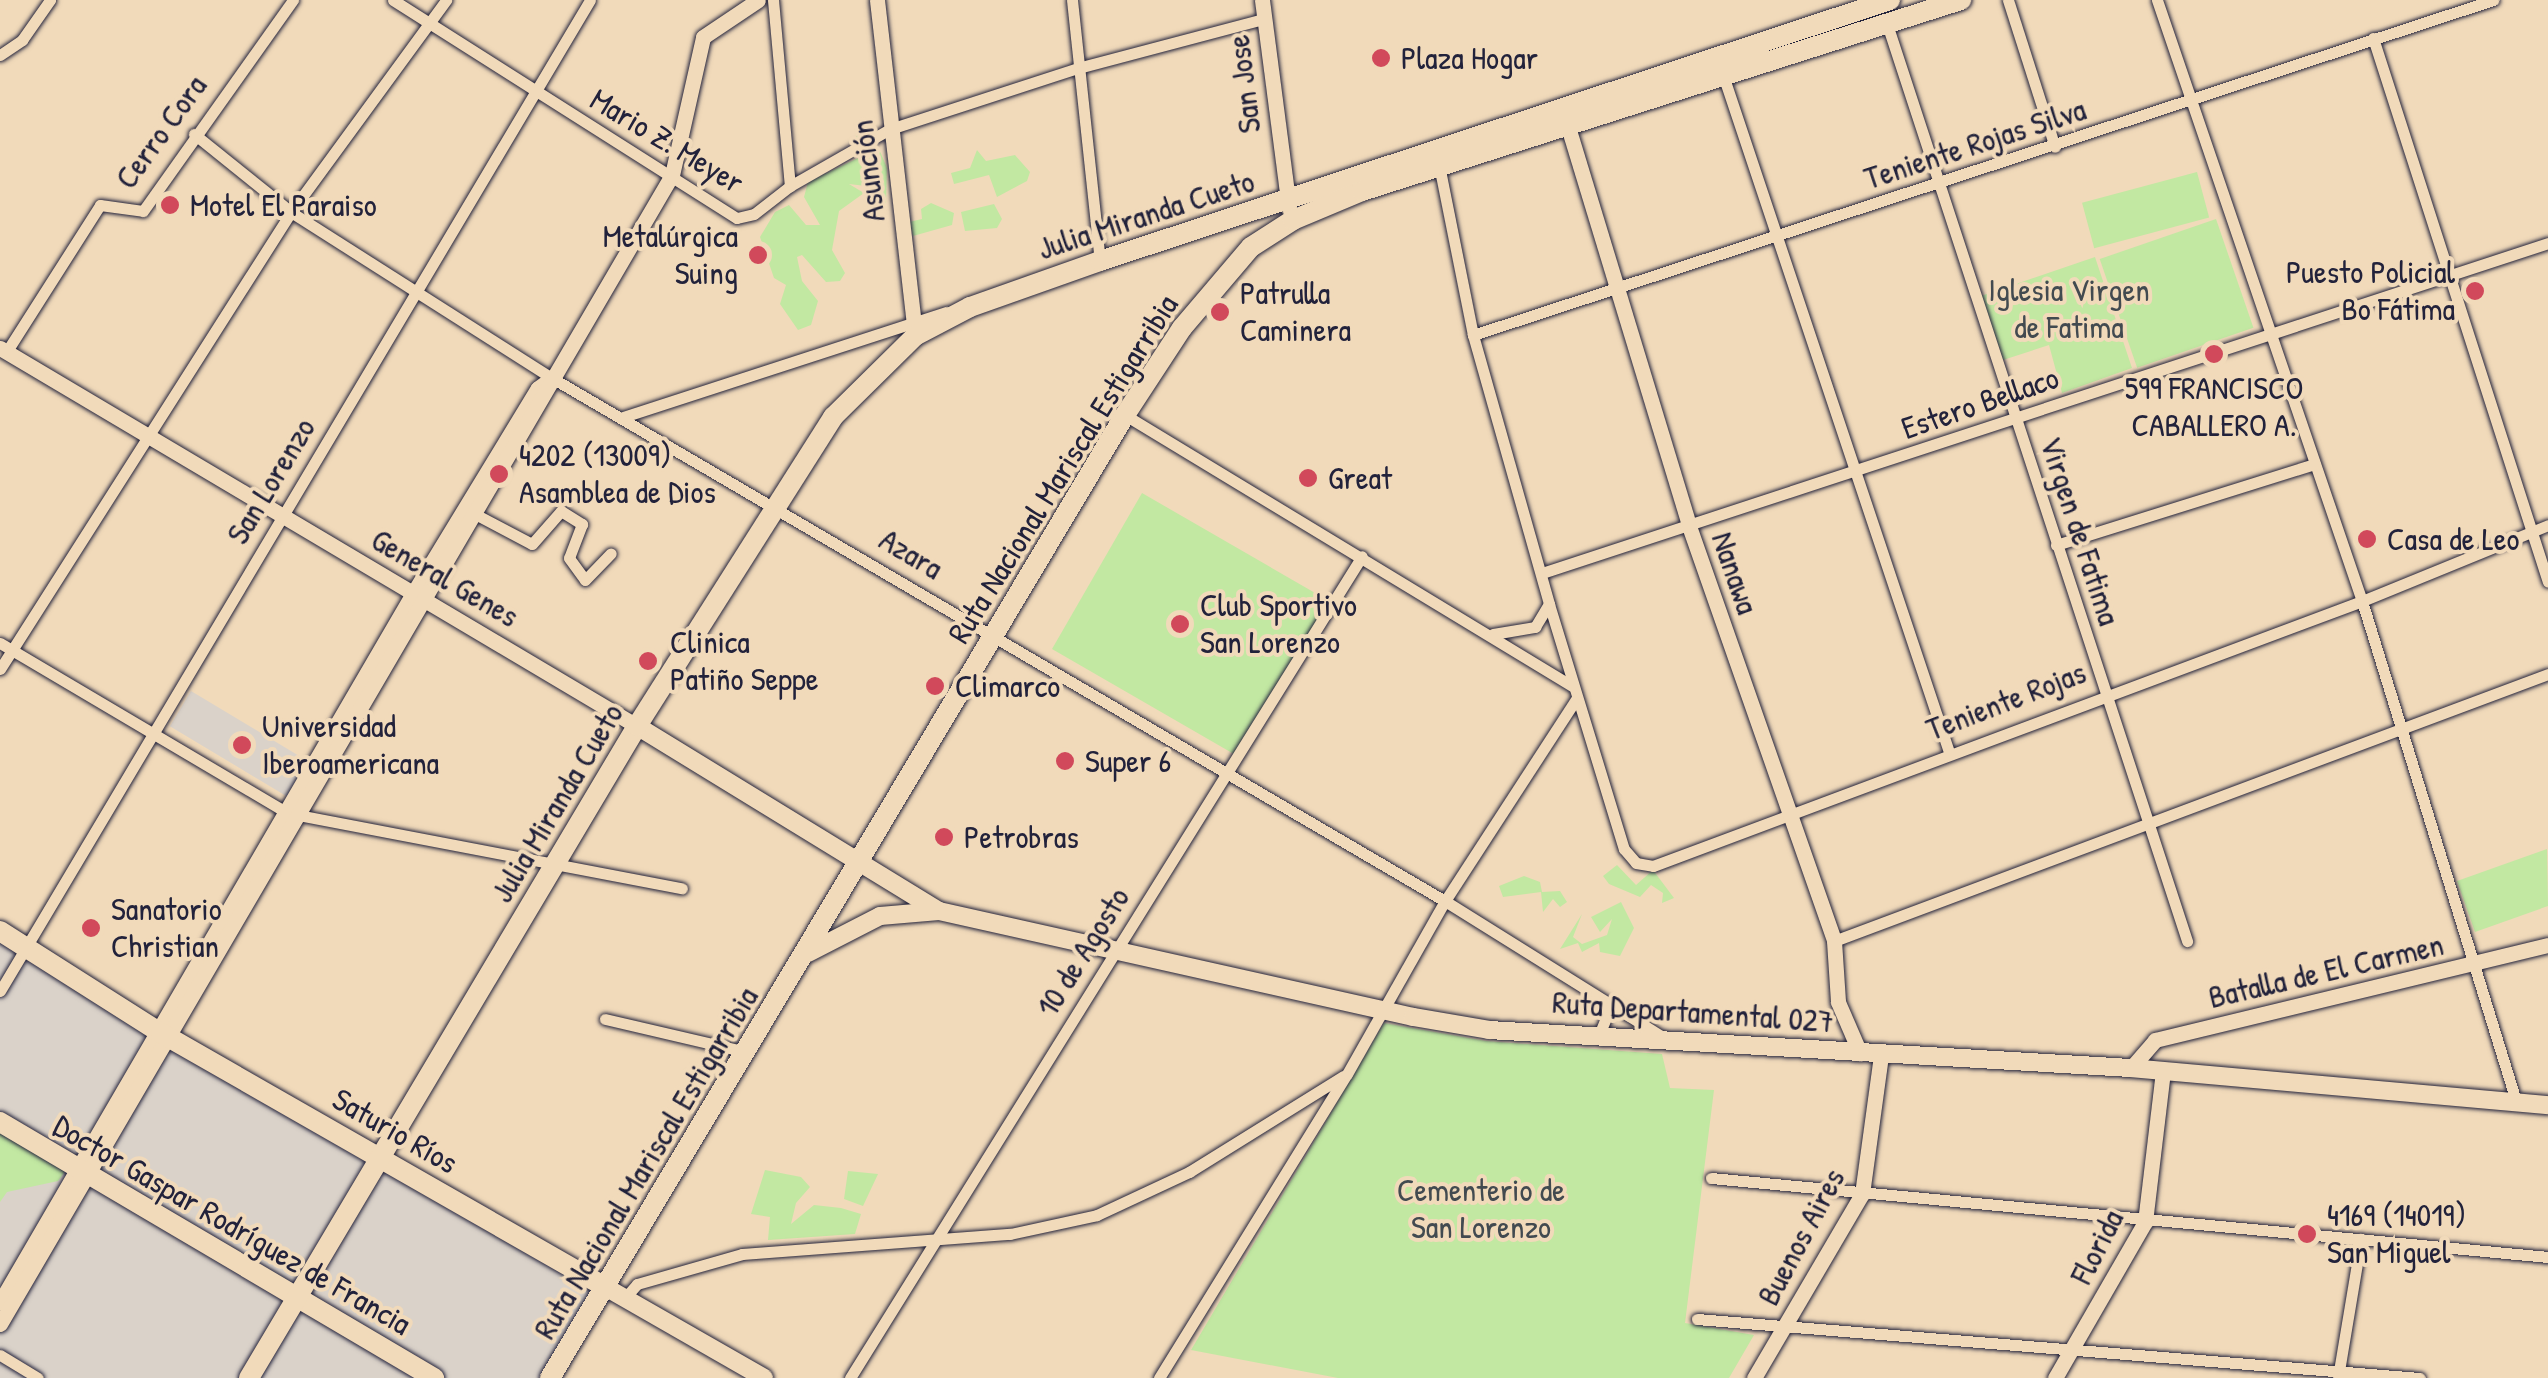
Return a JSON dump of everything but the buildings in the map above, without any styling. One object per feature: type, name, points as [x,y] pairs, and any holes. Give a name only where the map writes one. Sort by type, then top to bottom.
[{"type":"highway","name":"Ruta Nacional Mariscal Estigarribia","points":[[1289,210],[1440,165],[1565,116],[1723,75],[1961,0]]},
{"type":"highway","name":"Ruta Nacional Mariscal Estigarribia","points":[[550,1378],[616,1286],[748,1052],[1125,415],[1182,328],[1252,247],[1289,210],[1880,2]]},
{"type":"highway","name":"Julia Miranda Cueto","points":[[248,1378],[638,726],[833,417],[914,328],[1100,261],[1230,220],[1289,210]]},
{"type":"highway","points":[[1230,220],[1252,247]]},
{"type":"highway","name":"Saturio Ríos","points":[[0,930],[166,1035],[616,1286]]},
{"type":"highway","name":"Doctor Gaspar Rodríguez de Francia","points":[[0,1122],[82,1174],[434,1378]]},
{"type":"main road","name":"General Genes","points":[[638,726],[861,860]]},
{"type":"main road","name":"Ruta Departamental 027","points":[[861,860],[939,911],[1115,953],[1489,1030],[1664,1037],[1881,1056],[2131,1068],[2548,1104]]},
{"type":"main road","points":[[808,953],[880,916],[939,911]]},
{"type":"main road","name":"Saturio Ríos","points":[[616,1286],[764,1378]]},
{"type":"street","points":[[0,55],[22,40],[50,0]]},
{"type":"street","name":"Cerro Cora","points":[[2,354],[100,204],[143,211],[194,134],[293,0]]},
{"type":"street","name":"Mario Z. Meyer","points":[[393,0],[428,28],[737,218],[754,214],[790,186],[890,129],[1078,68],[1264,19]]},
{"type":"street","points":[[0,669],[6,646],[290,212],[446,0]]},
{"type":"street","name":"San Lorenzo","points":[[0,991],[590,0]]},
{"type":"street","points":[[418,597],[475,514],[548,394],[552,378],[672,175],[703,37],[758,0]]},
{"type":"street","points":[[773,0],[790,186]]},
{"type":"street","name":"Asunción","points":[[877,0],[914,328]]},
{"type":"street","points":[[1072,0],[1100,261]]},
{"type":"street","name":"San Jose","points":[[1262,0],[1289,210]]},
{"type":"street","points":[[2008,0],[2055,146]]},
{"type":"street","points":[[2156,0],[2273,332],[2362,602],[2516,1102]]},
{"type":"street","name":"Teniente Rojas Silva","points":[[1473,335],[1937,186],[2493,0]]},
{"type":"street","name":"Virgen de Fatima","points":[[1887,24],[2187,941]]},
{"type":"street","points":[[2373,38],[2548,582]]},
{"type":"street","points":[[1723,75],[1853,475],[1949,752]]},
{"type":"street","name":"Nanawa","points":[[1565,116],[1689,526],[1834,941],[1838,1002],[1860,1053]]},
{"type":"street","name":"Azara","points":[[194,134],[290,212],[552,378],[777,506],[1225,775],[1445,901],[1664,1037]]},
{"type":"street","points":[[1159,1378],[1347,1074],[1445,901],[1574,692],[1473,335],[1440,165]]},
{"type":"street","name":"Estero Bellaco","points":[[1542,573],[1853,475],[2548,243]]},
{"type":"street","name":"Julia Miranda Cueto","points":[[623,417],[914,328]]},
{"type":"street","name":"General Genes","points":[[2,354],[638,726]]},
{"type":"street","points":[[0,1302],[166,1035],[538,388],[552,378]]},
{"type":"street","points":[[1125,415],[1487,633],[1574,692]]},
{"type":"street","points":[[2056,545],[2315,464]]},
{"type":"street","points":[[475,514],[532,544],[561,510],[582,524],[570,558],[585,580],[611,553]]},
{"type":"street","name":"Teniente Rojas","points":[[1574,692],[1624,849],[1636,863],[1652,866],[2104,693],[2362,602],[2548,525]]},
{"type":"street","name":"10 de Agosto","points":[[850,1378],[1362,556]]},
{"type":"street","points":[[1487,633],[1524,632],[1541,620],[1548,604]]},
{"type":"street","points":[[6,646],[293,815],[682,888]]},
{"type":"street","points":[[1834,941],[2548,674]]},
{"type":"street","name":"Batalla de El Carmen","points":[[2131,1068],[2155,1040],[2365,984],[2472,965],[2548,945]]},
{"type":"street","points":[[1599,1035],[1611,1006]]},
{"type":"street","points":[[605,1019],[748,1052]]},
{"type":"street","name":"Buenos Aires","points":[[1754,1378],[1862,1194],[1881,1056]]},
{"type":"street","name":"Florida","points":[[2054,1378],[2145,1222],[2163,1071]]},
{"type":"street","points":[[616,1286],[637,1284],[742,1254],[1056,1226],[1142,1198],[1347,1074]]},
{"type":"street","points":[[0,1324],[82,1174]]},
{"type":"street","points":[[1711,1178],[2145,1222],[2548,1256]]},
{"type":"street","points":[[2339,1375],[2362,1238]]},
{"type":"street","points":[[616,1286],[637,1284]]},
{"type":"street","points":[[1697,1319],[1787,1323],[2339,1375],[2420,1378]]},
{"type":"street","points":[[0,1355],[38,1378]]},
{"type":"shaded area","name":"Universidad Iberoamericana","points":[[191,691],[313,764],[292,799],[170,726]]},
{"type":"shaded area","points":[[0,928],[613,1284],[559,1378],[0,1378]]},
{"type":"green space","points":[[866,124],[875,125],[870,146],[879,149],[887,168],[886,203],[872,208],[867,199],[874,187],[849,184],[864,193],[839,211],[832,250],[845,273],[840,281],[826,282],[802,255],[797,257],[802,281],[818,301],[811,325],[798,330],[780,304],[786,285],[774,278],[760,237],[775,212],[789,205],[806,225],[820,225],[804,197],[808,182],[858,158],[864,149],[851,143]]},
{"type":"green space","points":[[977,150],[986,161],[1015,155],[1030,172],[1027,181],[997,197],[989,175],[954,184],[951,173],[970,168]]},
{"type":"green space","points":[[2197,172],[2209,217],[2094,248],[2082,203]]},
{"type":"green space","points":[[931,203],[954,213],[952,225],[913,236],[909,222],[922,219],[921,209]]},
{"type":"green space","points":[[994,204],[1002,219],[997,228],[965,231],[961,212]]},
{"type":"green space","points":[[2216,219],[2253,328],[2137,368],[2100,259]]},
{"type":"green space","name":"Iglesia Virgen de Fatima","points":[[2095,257],[2132,368],[2062,393],[2049,345],[2003,360],[1981,296]]},
{"type":"green space","name":"Club Sportivo San Lorenzo","points":[[1142,493],[1328,600],[1238,756],[1052,649]]},
{"type":"green space","points":[[2547,849],[2548,906],[2475,932],[2457,881]]},
{"type":"green space","points":[[1617,865],[1636,885],[1653,870],[1674,898],[1662,903],[1663,893],[1651,885],[1640,897],[1609,884],[1603,876]]},
{"type":"green space","points":[[1524,876],[1540,882],[1542,892],[1560,891],[1567,902],[1560,907],[1553,899],[1543,912],[1541,892],[1503,897],[1499,886]]},
{"type":"green space","points":[[1621,902],[1634,928],[1620,956],[1600,952],[1599,943],[1582,952],[1578,943],[1560,949],[1582,914],[1573,937],[1582,944],[1607,935],[1612,919],[1600,932],[1591,917]]},
{"type":"green space","name":"Cementerio de San Lorenzo","points":[[1384,1023],[1486,1041],[1662,1054],[1670,1088],[1714,1090],[1685,1323],[1754,1335],[1729,1378],[1338,1378],[1191,1350]]},
{"type":"green space","points":[[0,1129],[67,1169],[58,1181],[7,1192],[0,1202]]},
{"type":"green space","points":[[765,1170],[801,1177],[810,1187],[796,1203],[791,1224],[814,1205],[841,1208],[861,1214],[855,1234],[768,1240],[770,1217],[751,1214]]},
{"type":"green space","points":[[848,1171],[878,1174],[863,1206],[844,1199]]},
{"type":"place","name":"Plaza Hogar","points":[[1381,58]]},
{"type":"place","name":"Motel El Paraiso","points":[[170,205]]},
{"type":"place","name":"Metalúrgica Suing","points":[[758,255]]},
{"type":"place","name":"Puesto Policial Bo Fátima","points":[[2475,291]]},
{"type":"place","name":"Patrulla Caminera","points":[[1220,312]]},
{"type":"place","name":"599 FRANCISCO CABALLERO A.","points":[[2214,354]]},
{"type":"place","name":"4202 (13009) Asamblea de Dios","points":[[499,474]]},
{"type":"place","name":"Great","points":[[1308,478]]},
{"type":"place","name":"Casa de Leo","points":[[2367,539]]},
{"type":"place","name":"Club Sportivo San Lorenzo","points":[[1180,624]]},
{"type":"place","name":"Clinica Patiño Seppe","points":[[648,661]]},
{"type":"place","name":"Climarco","points":[[935,686]]},
{"type":"place","name":"Universidad Iberoamericana","points":[[242,745]]},
{"type":"place","name":"Super 6","points":[[1065,761]]},
{"type":"place","name":"Petrobras","points":[[944,837]]},
{"type":"place","name":"Sanatorio Christian","points":[[91,928]]},
{"type":"place","name":"4169 (14019) San Miguel","points":[[2307,1234]]}]
